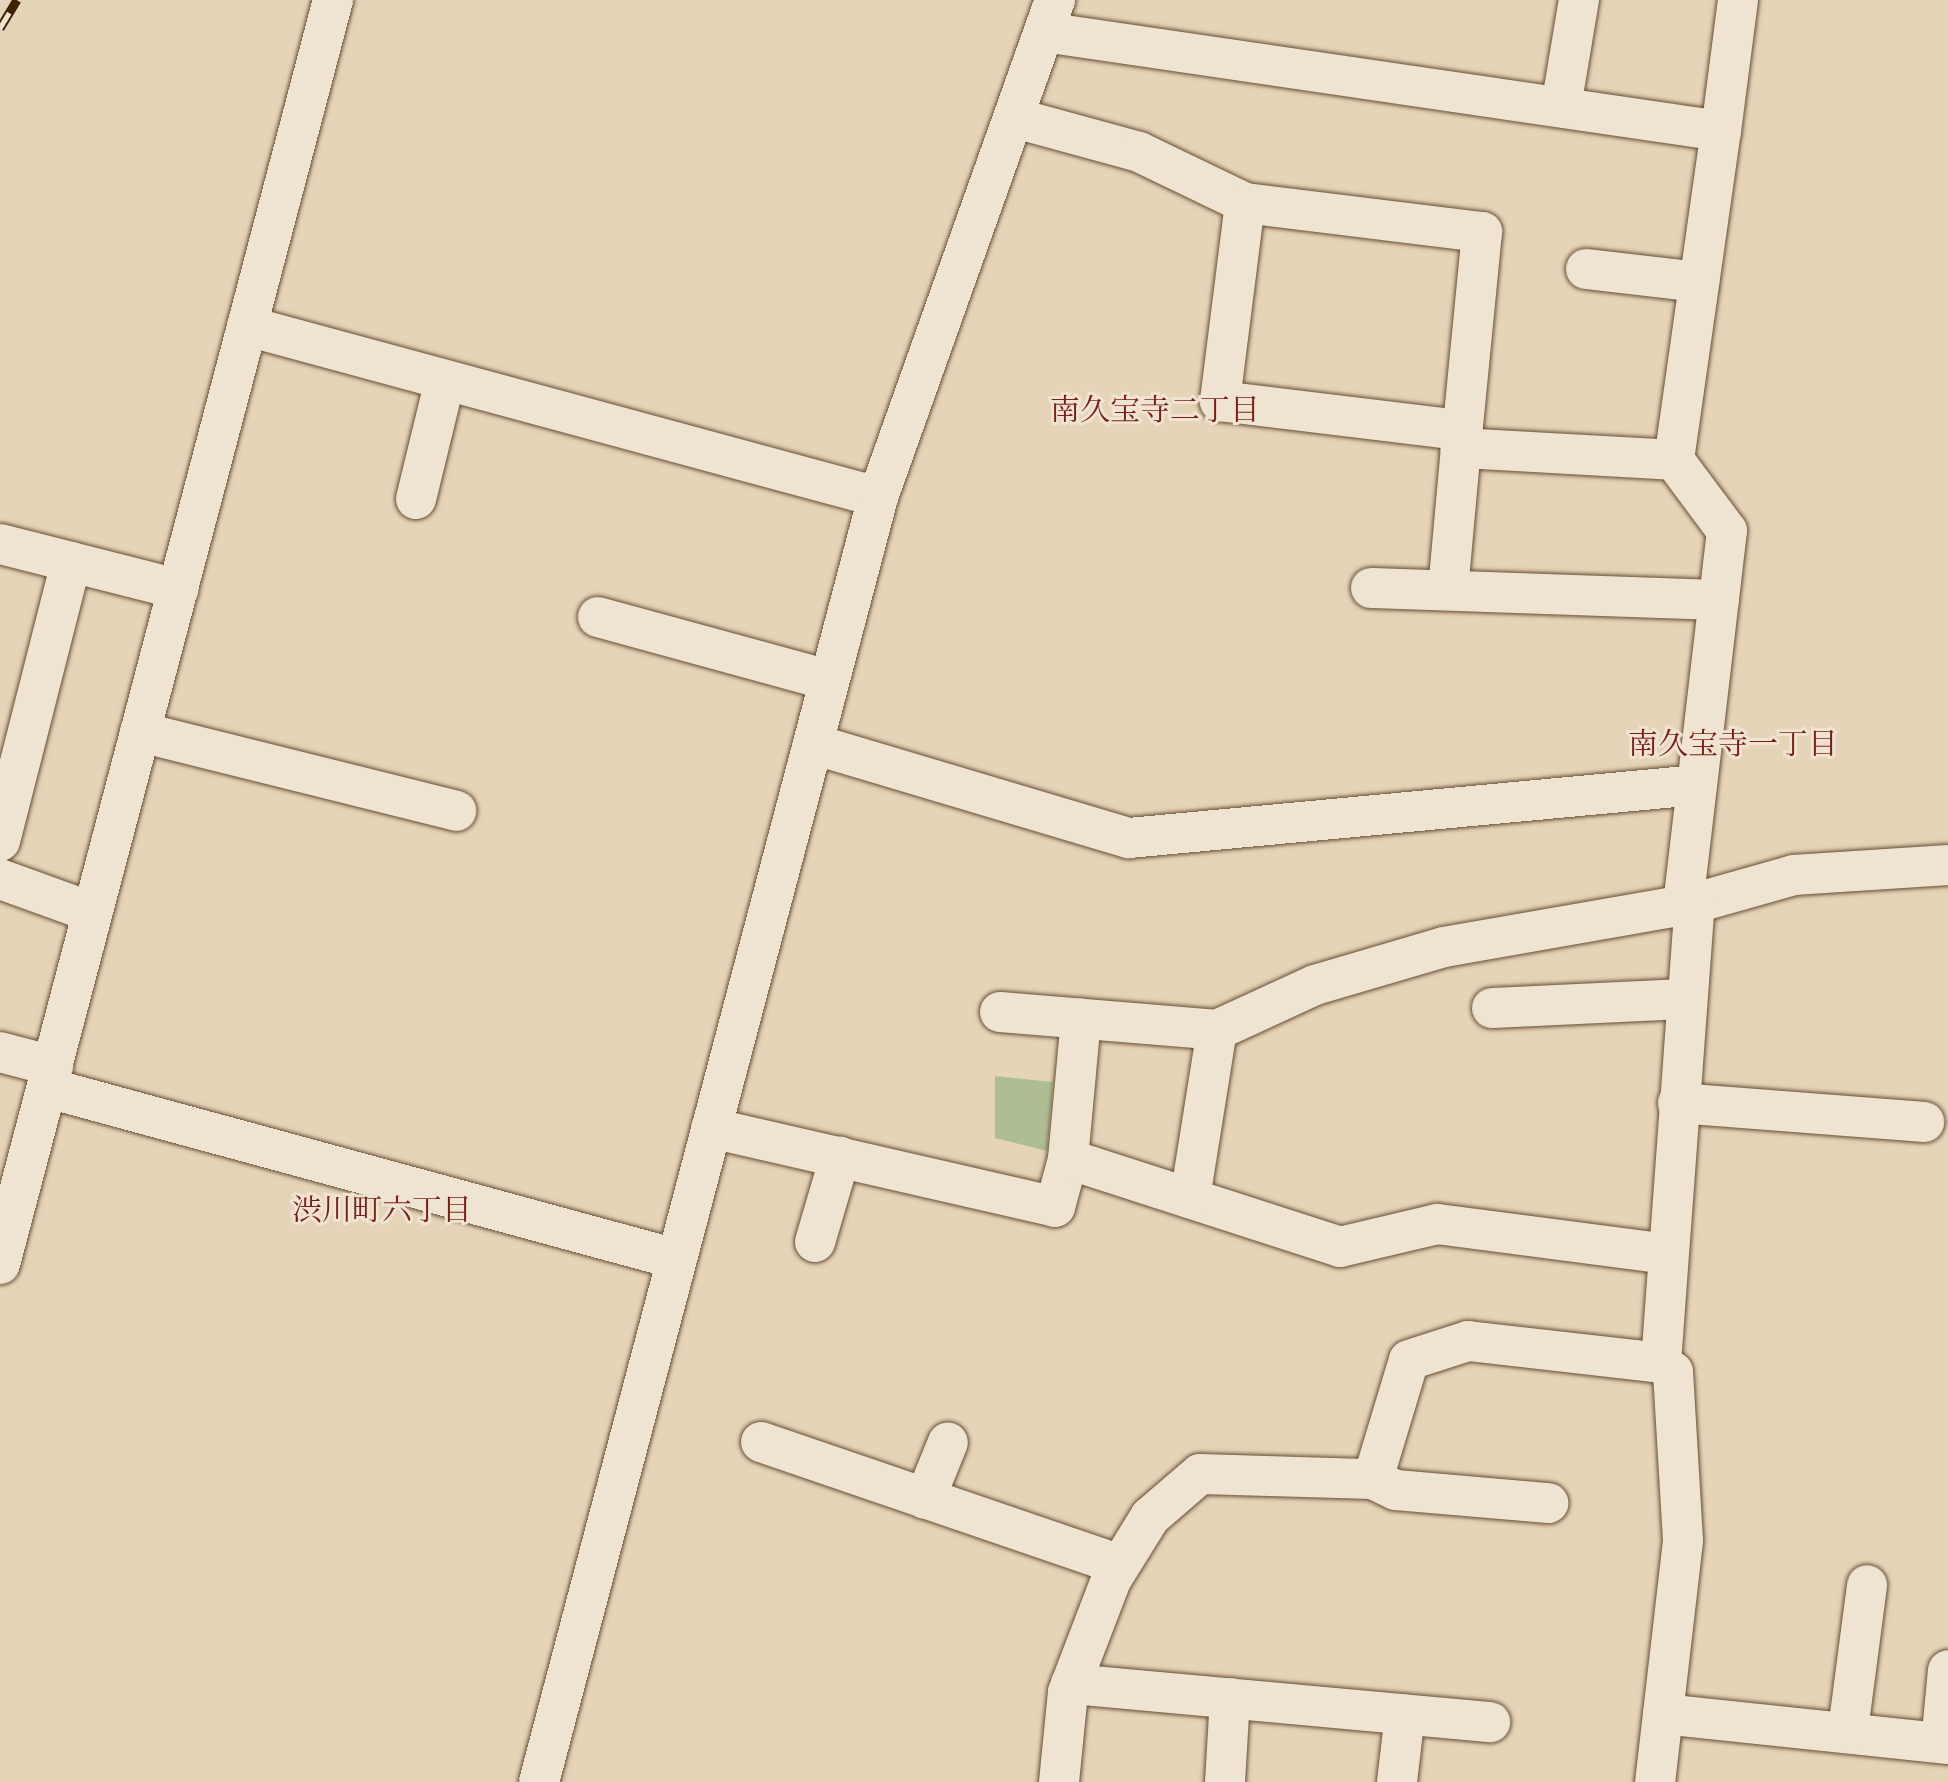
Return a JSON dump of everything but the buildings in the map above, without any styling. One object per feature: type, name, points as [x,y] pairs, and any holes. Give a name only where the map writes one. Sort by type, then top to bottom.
[{"type":"street","points":[[0,1264],[333,0]]},
{"type":"street","points":[[1561,107],[1579,0]]},
{"type":"street","points":[[1661,1363],[1697,785],[1727,531],[1674,460],[1738,0]]},
{"type":"street","points":[[539,1782],[878,497],[1050,16],[1561,107],[1721,131]]},
{"type":"street","points":[[1015,118],[1139,152],[1245,203],[1482,232],[1448,590]]},
{"type":"street","points":[[1245,203],[1220,401],[1461,439],[1674,460]]},
{"type":"street","points":[[1586,269],[1699,282]]},
{"type":"street","points":[[247,326],[878,497]]},
{"type":"street","points":[[416,499],[445,380]]},
{"type":"street","points":[[0,544],[178,589]]},
{"type":"street","points":[[0,841],[71,562]]},
{"type":"street","points":[[1371,588],[1719,600]]},
{"type":"street","points":[[598,617],[829,680]]},
{"type":"street","points":[[140,732],[456,811]]},
{"type":"street","points":[[813,744],[1129,838],[1697,785]]},
{"type":"street","points":[[1000,1012],[1217,1030],[1315,985],[1444,947],[1689,904],[1794,875],[1948,865]]},
{"type":"street","points":[[0,879],[91,912]]},
{"type":"street","points":[[1492,1008],[1685,999]]},
{"type":"street","points":[[711,1128],[1055,1207],[1068,1159],[1081,1019]]},
{"type":"street","points":[[1190,1198],[1217,1030]]},
{"type":"street","points":[[0,1052],[51,1077],[676,1259]]},
{"type":"street","points":[[1678,1103],[1924,1122]]},
{"type":"street","points":[[815,1242],[840,1157]]},
{"type":"street","points":[[1068,1159],[1340,1247],[1437,1224],[1668,1254]]},
{"type":"street","points":[[1373,1479],[1409,1360],[1468,1341],[1661,1363],[1673,1372],[1683,1541],[1655,1782]]},
{"type":"street","points":[[761,1442],[1120,1565]]},
{"type":"street","points":[[925,1499],[948,1442]]},
{"type":"street","points":[[1059,1782],[1071,1684],[1120,1565],[1150,1517],[1200,1474],[1373,1479],[1396,1490],[1548,1503]]},
{"type":"street","points":[[1848,1730],[1867,1585]]},
{"type":"street","points":[[1663,1714],[1848,1730],[1944,1744],[1948,1670]]},
{"type":"street","points":[[1071,1684],[1490,1722]]},
{"type":"street","points":[[1225,1782],[1230,1698]]},
{"type":"street","points":[[1397,1782],[1405,1714]]},
{"type":"green space","points":[[995,1076],[1053,1082],[1047,1151],[995,1138]]},
{"type":"railway","points":[[0,28],[17,0]]},
{"type":"district","name":"南久宝寺二丁目","points":[[1155,412]]},
{"type":"district","name":"南久宝寺一丁目","points":[[1733,746]]},
{"type":"district","name":"渋川町六丁目","points":[[382,1212]]}]
